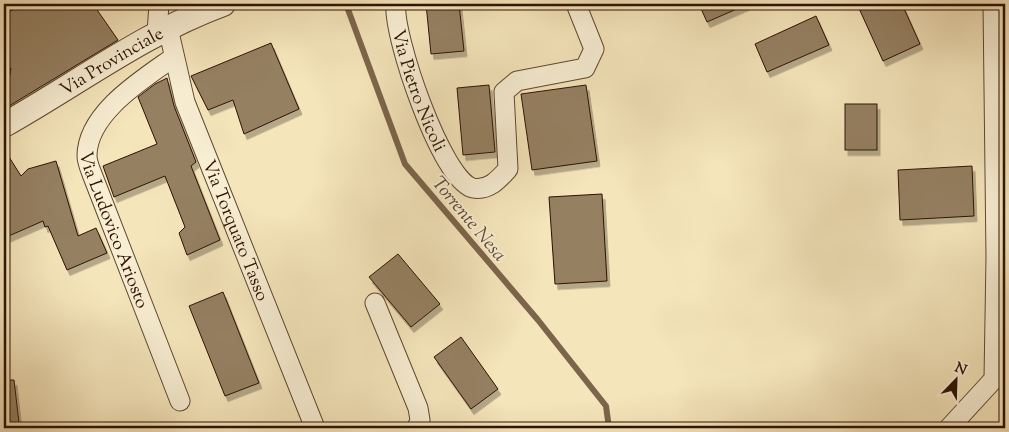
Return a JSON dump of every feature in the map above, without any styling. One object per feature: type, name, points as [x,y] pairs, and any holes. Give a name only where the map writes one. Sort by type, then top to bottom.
[{"type":"street","name":"Via Torquato Tasso","points":[[159,4],[162,30],[174,57],[185,102],[315,428]]},
{"type":"street","name":"Via Provinciale","points":[[4,125],[53,98],[132,46],[162,30],[223,4]]},
{"type":"street","name":"Via Pietro Nicoli","points":[[396,4],[397,21],[403,46],[432,134],[450,166],[463,182],[473,188],[493,185],[508,169],[504,92],[517,81],[585,68],[594,49],[576,4]]},
{"type":"street","points":[[949,428],[994,379],[1000,249],[997,12]]},
{"type":"street","name":"Via Ludovico Ariosto","points":[[174,57],[140,80],[99,119],[87,156],[92,174],[180,401]]},
{"type":"street","points":[[375,303],[418,408],[420,420],[416,428]]},
{"type":"building","points":[[24,4],[93,4],[118,40],[4,109],[11,68],[4,71],[4,14]]},
{"type":"building","points":[[426,4],[459,4],[464,51],[431,54]]},
{"type":"building","points":[[699,4],[748,4],[707,22]]},
{"type":"building","points":[[857,4],[902,4],[920,44],[883,61]]},
{"type":"building","points":[[816,16],[829,45],[767,72],[755,44]]},
{"type":"building","points":[[271,43],[299,109],[244,134],[233,100],[208,110],[191,76]]},
{"type":"building","points":[[167,78],[174,106],[196,162],[191,166],[220,240],[187,255],[179,233],[185,227],[165,176],[114,197],[103,166],[157,144],[138,97],[155,84]]},
{"type":"building","points":[[489,85],[495,152],[463,155],[457,88]]},
{"type":"building","points":[[586,85],[597,161],[532,170],[521,94]]},
{"type":"building","points":[[845,104],[877,104],[877,150],[845,150]]},
{"type":"building","points":[[4,149],[21,176],[28,169],[56,161],[78,236],[96,228],[107,253],[67,270],[48,226],[45,227],[43,221],[4,238]]},
{"type":"building","points":[[972,166],[974,216],[900,220],[898,170]]},
{"type":"building","points":[[602,194],[607,281],[555,284],[549,197]]},
{"type":"building","points":[[398,254],[440,304],[411,327],[369,277]]},
{"type":"building","points":[[223,292],[259,383],[225,396],[189,306]]},
{"type":"building","points":[[461,337],[498,389],[471,409],[434,357]]},
{"type":"building","points":[[4,380],[14,380],[19,423],[7,428],[4,428]]},
{"type":"waterway","name":"Torrente Nesa","points":[[346,4],[405,164],[538,320],[606,406],[609,428]]}]
